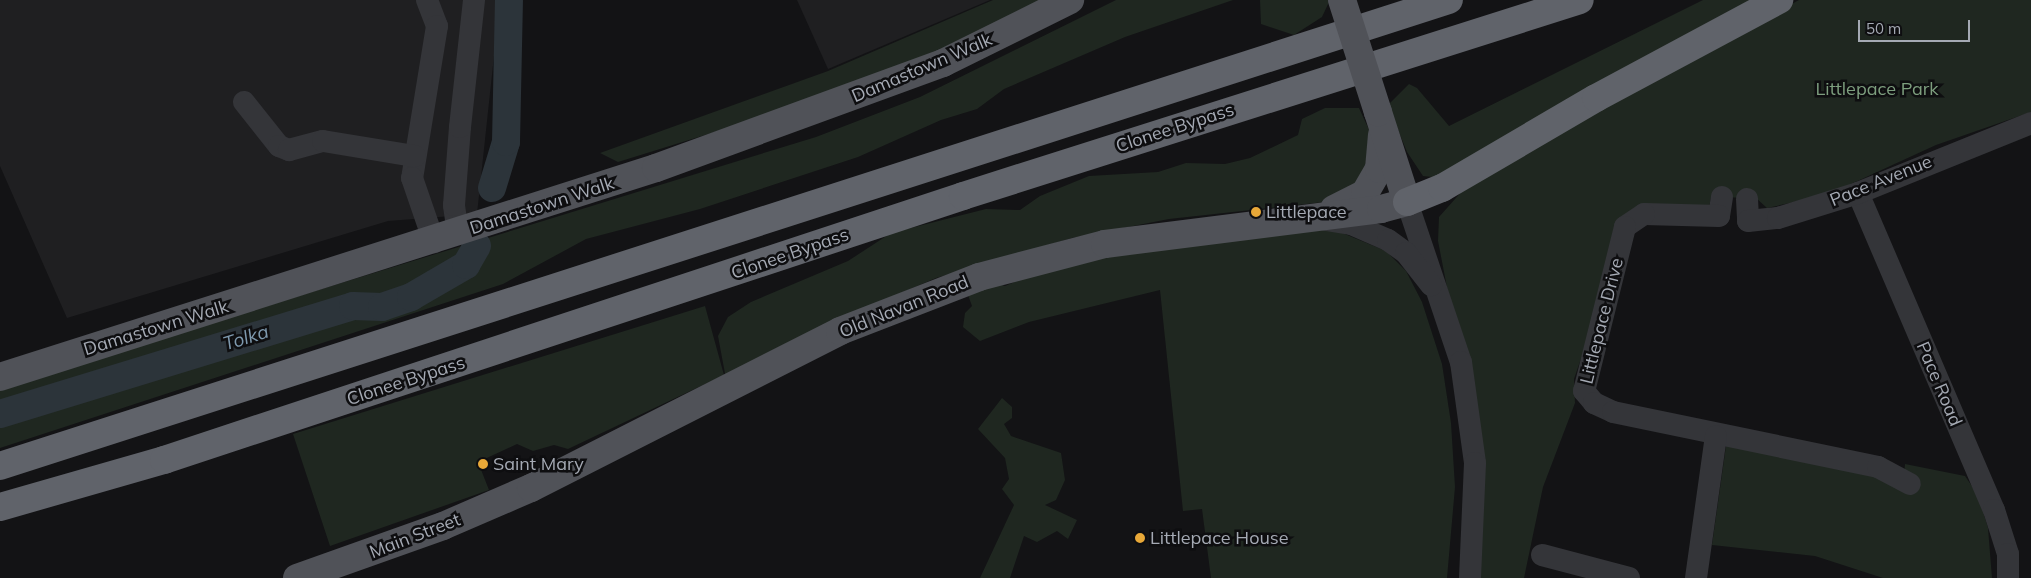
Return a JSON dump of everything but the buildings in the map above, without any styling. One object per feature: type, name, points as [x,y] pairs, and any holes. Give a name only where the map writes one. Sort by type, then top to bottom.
[{"type":"highway","name":"Clonee Bypass","points":[[0,466],[1449,0]]},
{"type":"highway","name":"Clonee Bypass","points":[[0,507],[164,460],[963,196],[1580,0]]},
{"type":"highway","points":[[1407,202],[1442,188],[1596,98],[1779,0]]},
{"type":"main road","name":"Damastown Walk","points":[[0,377],[446,238],[850,100],[943,63],[1070,0]]},
{"type":"main road","points":[[1342,0],[1407,202]]},
{"type":"main road","points":[[1306,218],[1343,207],[1366,193],[1379,170],[1380,121]]},
{"type":"main road","name":"Old Navan Road","points":[[531,488],[840,331],[979,277],[1106,244],[1306,218],[1407,202]]},
{"type":"main road","name":"Main Street","points":[[297,578],[443,526],[531,488]]},
{"type":"street","points":[[428,0],[437,26],[412,178],[446,238]]},
{"type":"street","points":[[446,238],[454,205],[459,137],[474,0]]},
{"type":"street","points":[[244,102],[279,146],[288,150],[323,141],[415,156]]},
{"type":"street","name":"Pace Avenue","points":[[1747,199],[1748,221],[1778,218],[1858,193],[2031,123]]},
{"type":"street","name":"Pace Road","points":[[1858,193],[1994,510],[2008,554],[2008,578]]},
{"type":"street","name":"Littlepace Drive","points":[[1722,197],[1719,216],[1700,219],[1644,214],[1625,227],[1584,391],[1594,404],[1613,412],[1716,436],[1878,466],[1910,484]]},
{"type":"street","points":[[1407,202],[1444,301],[1461,362],[1475,463],[1470,578]]},
{"type":"street","name":"Old Navan Road","points":[[1306,218],[1351,224],[1388,240],[1406,253],[1444,301]]},
{"type":"street","points":[[1696,578],[1716,436]]},
{"type":"street","points":[[1542,555],[1629,578]]},
{"type":"shaded area","points":[[0,0],[500,0],[477,214],[388,221],[67,318],[0,166]]},
{"type":"shaded area","points":[[797,0],[990,0],[828,69]]},
{"type":"green space","points":[[993,0],[1041,0],[942,51],[812,102],[618,162],[600,153],[828,71]]},
{"type":"green space","points":[[1116,0],[1233,0],[1125,37],[1004,89],[977,109],[941,120],[858,157],[700,209],[586,239],[503,284],[0,448],[0,388],[816,137],[920,97]]},
{"type":"green space","points":[[1260,0],[1328,0],[1329,2],[1322,17],[1294,35],[1261,24]]},
{"type":"green space","points":[[1703,0],[1766,0],[1442,178],[1423,176],[1407,152],[1388,105],[1409,84],[1417,88],[1449,126]]},
{"type":"green space","name":"Littlepace Park","points":[[1799,0],[2031,0],[2031,112],[1936,145],[1827,195],[1767,208],[1756,198],[1711,197],[1709,208],[1631,212],[1574,379],[1575,403],[1543,487],[1524,578],[1480,578],[1451,308],[1438,241],[1439,217],[1471,181]]},
{"type":"green space","points":[[1325,108],[1359,108],[1371,134],[1362,184],[1333,201],[1169,219],[1072,238],[936,278],[833,322],[726,379],[718,336],[728,317],[751,302],[848,261],[891,233],[986,209],[1020,210],[1040,196],[1089,176],[1158,172],[1186,163],[1225,164],[1250,158],[1298,135],[1302,119]]},
{"type":"green space","points":[[1306,227],[1340,232],[1386,251],[1406,271],[1422,302],[1442,364],[1451,423],[1455,487],[1447,578],[1211,578],[1202,509],[1183,511],[1160,290],[1029,322],[980,341],[963,327],[965,313],[972,306],[968,295],[990,281],[1005,286],[1047,268],[1117,250]]},
{"type":"green space","points":[[705,306],[724,375],[568,449],[554,445],[533,451],[517,444],[478,462],[489,490],[330,546],[293,434]]},
{"type":"green space","points":[[1002,398],[1012,407],[1012,418],[1004,424],[1011,436],[1061,453],[1065,480],[1056,500],[1045,505],[1077,520],[1068,539],[1057,531],[1037,542],[1024,536],[1010,578],[980,578],[1014,505],[1002,489],[1009,479],[1005,458],[978,429]]},
{"type":"green space","points":[[1727,439],[1881,473],[1903,489],[1905,464],[1965,476],[1978,495],[1988,528],[1992,578],[1883,578],[1815,556],[1712,545]]},
{"type":"waterway","name":"Tolka","points":[[492,188],[506,142],[509,0]]},
{"type":"waterway","name":"Tolka","points":[[0,414],[353,306],[382,307],[411,297],[466,265],[477,246]]},
{"type":"place","name":"Littlepace","points":[[1256,212]]},
{"type":"place","name":"Saint Mary","points":[[483,464]]},
{"type":"place","name":"Littlepace House","points":[[1140,538]]}]
